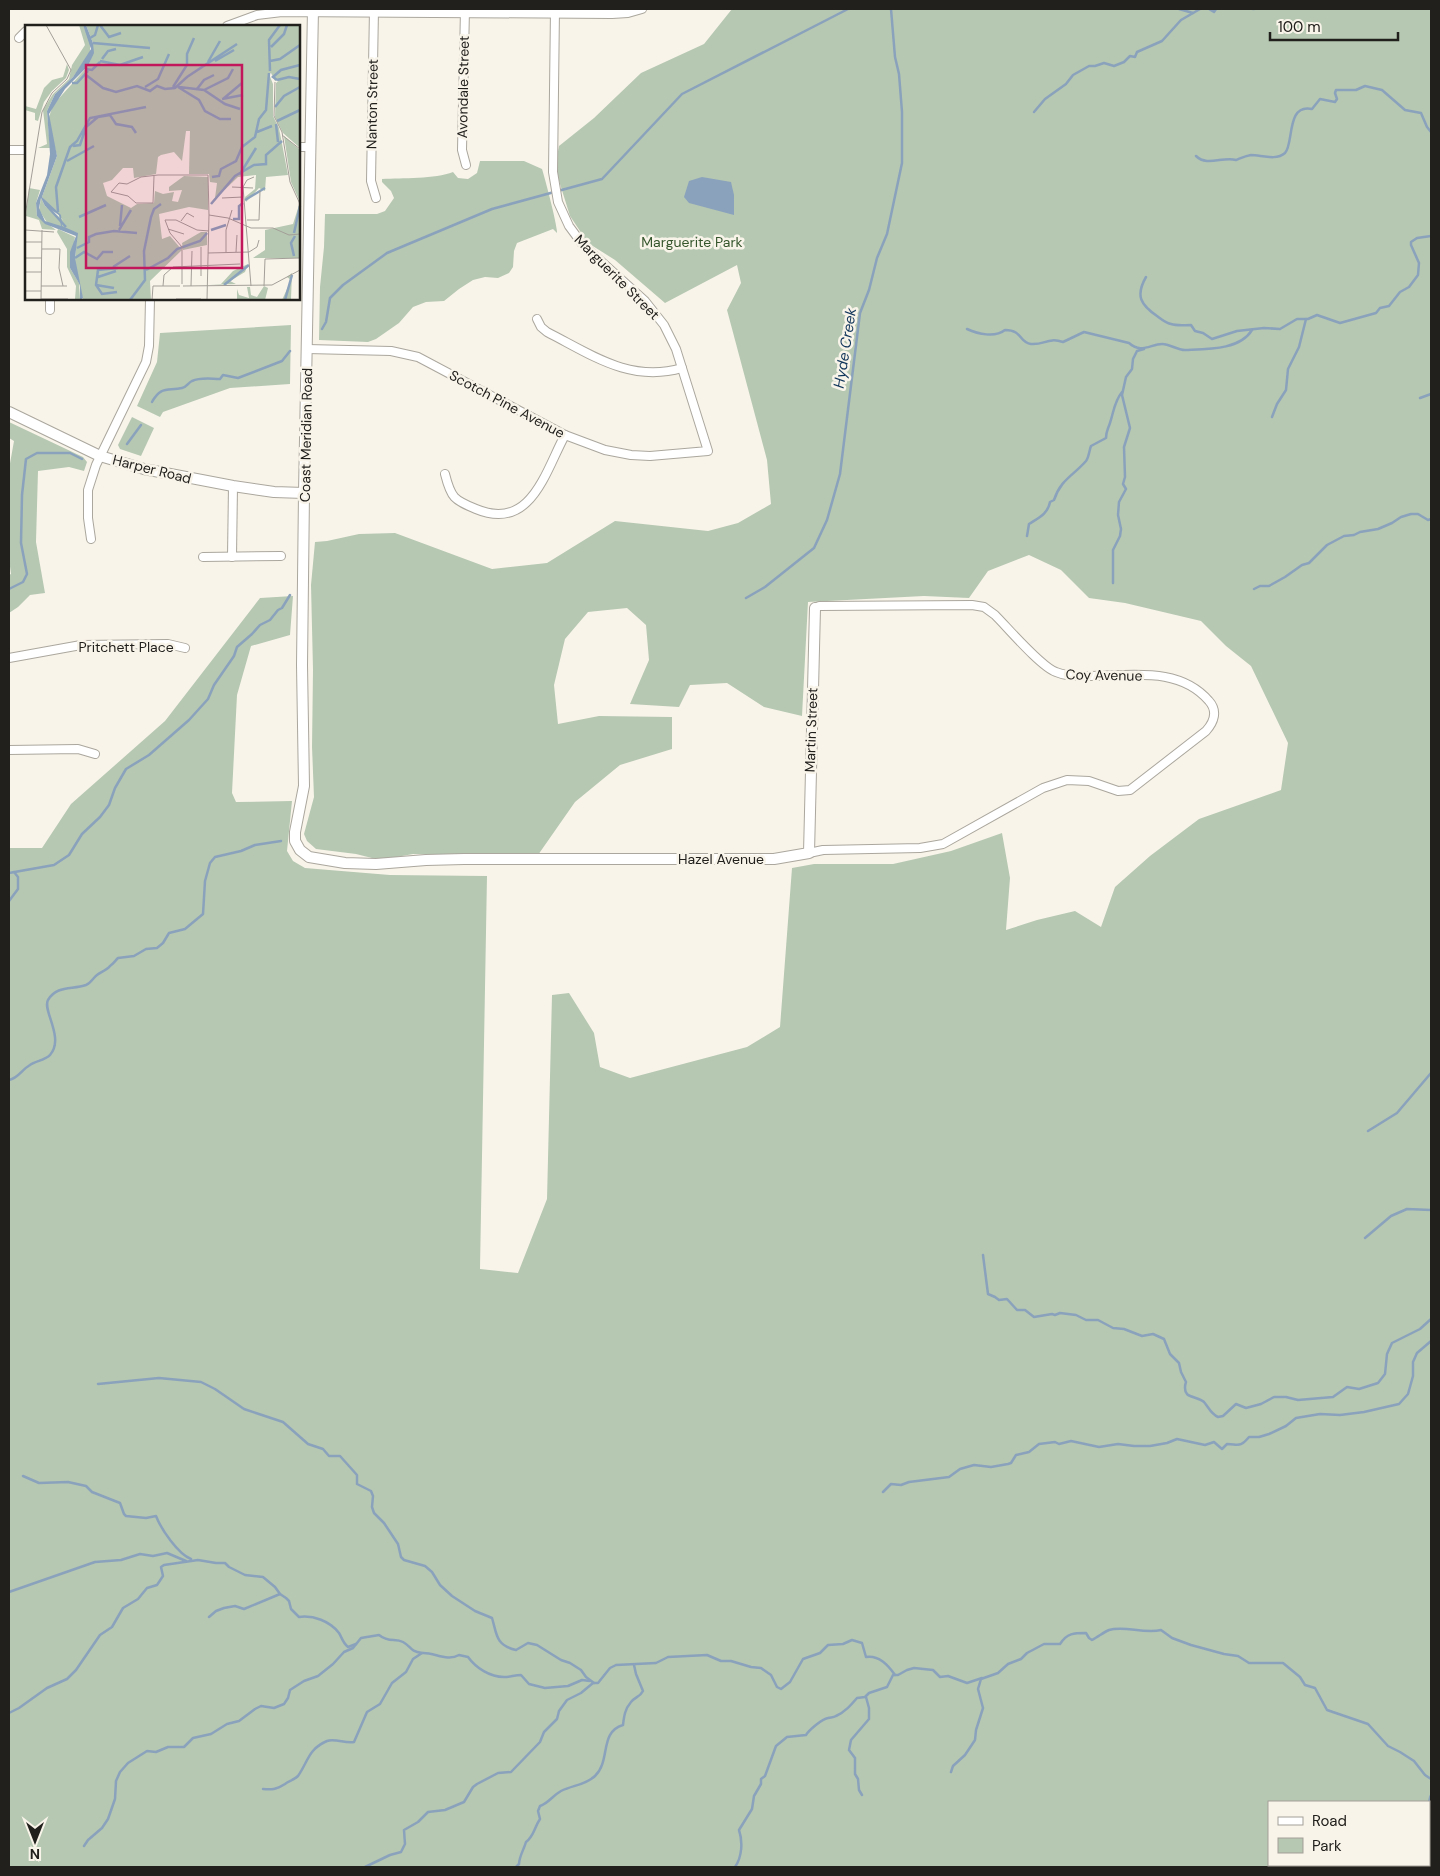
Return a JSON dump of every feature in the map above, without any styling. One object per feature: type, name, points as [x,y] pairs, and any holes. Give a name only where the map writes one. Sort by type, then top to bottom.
[{"type":"street","points":[[230,25],[264,14],[313,10],[555,11],[620,14],[642,9]]},
{"type":"street","name":"Coast Meridian Road","points":[[306,855],[298,848],[295,838],[304,786],[302,665],[313,10]]},
{"type":"street","name":"Nanton Street","points":[[374,11],[371,183],[376,198]]},
{"type":"street","name":"Avondale Street","points":[[465,11],[462,150],[466,165]]},
{"type":"street","name":"Marguerite Street","points":[[555,11],[554,181],[557,198],[571,230],[586,249],[653,310],[668,333],[682,368],[708,451]]},
{"type":"street","points":[[19,38],[25,32]]},
{"type":"street","points":[[300,147],[310,147]]},
{"type":"street","points":[[9,150],[25,150]]},
{"type":"street","points":[[50,300],[50,310]]},
{"type":"street","points":[[91,540],[88,518],[88,490],[100,456],[146,362],[149,346],[150,300]]},
{"type":"street","points":[[537,319],[548,332],[599,359],[623,369],[652,372],[682,368]]},
{"type":"street","name":"Scotch Pine Avenue","points":[[307,350],[391,351],[418,357],[565,435],[597,448],[632,455],[663,455],[708,451]]},
{"type":"street","name":"Harper Road","points":[[9,412],[100,456],[159,473],[274,492],[304,493]]},
{"type":"street","points":[[445,474],[450,494],[459,502],[491,514],[511,512],[520,508],[531,498],[565,435]]},
{"type":"street","points":[[232,557],[233,486]]},
{"type":"street","points":[[203,557],[281,556]]},
{"type":"street","name":"Coy Avenue","points":[[815,608],[818,606],[984,607],[995,614],[1046,666],[1057,673],[1069,676],[1166,676],[1182,680],[1196,689],[1213,706],[1214,716],[1210,727],[1138,785],[1130,790],[1118,791]]},
{"type":"street","name":"Martin Street","points":[[809,853],[815,608]]},
{"type":"street","name":"Pritchett Place","points":[[9,658],[81,645],[168,644],[185,648]]},
{"type":"street","points":[[9,750],[78,749],[95,754]]},
{"type":"street","name":"Hazel Avenue","points":[[306,855],[320,860],[376,864],[457,859],[774,859],[831,850],[920,848],[944,844],[1044,788],[1067,780],[1089,781],[1118,791]]},
{"type":"green space","name":"Marguerite Park","points":[[732,9],[1431,9],[1431,1858],[1430,1860],[1430,1801],[1268,1801],[1268,1866],[1424,1867],[9,1867],[9,848],[42,848],[71,804],[165,721],[260,598],[293,596],[290,635],[251,646],[237,695],[232,793],[236,802],[292,801],[287,851],[293,861],[305,868],[390,875],[487,876],[480,1269],[518,1273],[547,1199],[552,995],[569,993],[594,1033],[600,1067],[630,1078],[747,1047],[780,1027],[792,868],[814,864],[893,864],[951,851],[1002,833],[1010,878],[1006,930],[1075,911],[1101,927],[1115,887],[1150,856],[1199,819],[1281,790],[1288,743],[1251,666],[1226,646],[1201,621],[1125,603],[1089,598],[1061,570],[1029,555],[988,571],[969,598],[924,596],[808,602],[802,716],[764,707],[727,683],[690,685],[679,707],[630,704],[649,660],[646,625],[627,608],[588,612],[565,639],[554,685],[558,724],[599,716],[672,717],[672,749],[620,765],[575,802],[538,855],[413,854],[380,860],[356,854],[316,849],[307,841],[304,834],[314,797],[311,585],[315,542],[359,534],[395,533],[492,569],[547,563],[615,521],[708,531],[738,523],[771,504],[767,460],[727,310],[741,283],[737,265],[665,303],[615,260],[588,243],[570,216],[555,168],[559,146],[594,118],[641,73],[704,44]]},
{"type":"green space","points":[[480,161],[524,161],[542,169],[557,233],[553,229],[517,243],[514,251],[513,267],[509,273],[498,278],[485,277],[473,280],[444,301],[426,302],[413,307],[399,323],[376,339],[368,342],[319,340],[320,287],[325,214],[377,214],[385,211],[394,198],[391,191],[382,182],[382,179],[428,177],[453,172],[458,178],[468,179],[477,173]]},
{"type":"green space","points":[[291,325],[290,384],[230,388],[163,412],[160,417],[137,406],[157,362],[160,333]]},
{"type":"green space","points":[[132,417],[154,428],[141,456],[120,449],[118,445]]},
{"type":"green space","points":[[9,422],[83,457],[87,462],[84,471],[69,467],[38,471],[36,542],[45,593],[30,595],[9,613],[9,575],[11,574],[9,559],[9,469],[14,441],[9,438]]},
{"type":"water","points":[[702,177],[731,182],[734,195],[734,215],[689,203],[684,197],[689,181]]},
{"type":"waterway","points":[[322,329],[326,322],[330,298],[343,285],[387,253],[492,209],[602,179],[682,94],[848,9]]},
{"type":"waterway","name":"Hyde Creek","points":[[746,598],[765,587],[814,548],[827,520],[840,474],[860,313],[869,290],[877,258],[887,234],[902,163],[902,112],[891,9]]},
{"type":"waterway","points":[[1179,9],[1193,13]]},
{"type":"waterway","points":[[1034,112],[1045,99],[1066,84],[1073,75],[1089,66],[1104,63],[1114,66],[1124,62],[1130,56],[1135,57],[1137,52],[1162,41],[1181,20],[1200,9]]},
{"type":"waterway","points":[[1209,9],[1214,12],[1216,9]]},
{"type":"waterway","points":[[1196,156],[1205,161],[1236,160],[1251,155],[1277,157],[1285,153],[1288,148],[1292,125],[1298,112],[1304,109],[1312,109],[1320,99],[1335,102],[1337,99],[1336,90],[1356,90],[1365,86],[1382,90],[1405,110],[1421,113],[1431,132]]},
{"type":"waterway","points":[[1146,277],[1140,295],[1147,308],[1167,323],[1191,325],[1195,331],[1203,333],[1212,339],[1237,331],[1264,328],[1280,329],[1297,319],[1308,319],[1317,315],[1340,323],[1376,313],[1380,308],[1389,306],[1400,292],[1409,287],[1418,275],[1419,263],[1411,242],[1417,238],[1431,236]]},
{"type":"waterway","points":[[1272,417],[1277,404],[1286,390],[1288,369],[1299,347],[1306,319]]},
{"type":"waterway","points":[[967,329],[986,334],[996,334],[1005,330],[1011,331],[1031,344],[1054,340],[1063,342],[1084,332],[1129,343],[1138,348],[1162,344],[1185,350],[1213,349],[1231,345],[1247,337],[1252,330]]},
{"type":"waterway","points":[[1113,583],[1113,550],[1120,536],[1121,529],[1118,515],[1119,502],[1126,489],[1123,484],[1125,477],[1124,447],[1130,428],[1122,395],[1126,377],[1132,369],[1133,359],[1137,351],[1144,349]]},
{"type":"waterway","points":[[152,402],[161,391],[184,387],[195,380],[220,379],[223,375],[238,378],[282,361],[290,351]]},
{"type":"waterway","points":[[1027,536],[1029,524],[1045,513],[1060,487],[1086,461],[1091,446],[1106,438],[1116,403],[1122,392]]},
{"type":"waterway","points":[[1420,398],[1431,394]]},
{"type":"waterway","points":[[127,444],[141,425]]},
{"type":"waterway","points":[[9,589],[23,582],[27,574],[21,543],[22,495],[26,459],[37,453],[70,453],[82,459]]},
{"type":"waterway","points":[[1254,589],[1260,586],[1269,586],[1302,565],[1309,563],[1327,545],[1344,536],[1378,529],[1411,514],[1418,514],[1428,520],[1431,519]]},
{"type":"waterway","points":[[9,873],[54,865],[69,855],[82,834],[100,817],[109,805],[115,788],[126,769],[149,755],[189,720],[208,699],[214,685],[234,656],[237,647],[260,625],[270,620],[282,608],[290,595]]},
{"type":"waterway","name":"Hyde Creek","points":[[9,1080],[15,1078],[32,1064],[48,1057],[54,1048],[54,1033],[47,1005],[52,995],[60,990],[88,984],[118,958],[134,956],[146,949],[157,948],[163,943],[169,933],[185,929],[203,914],[205,881],[210,863],[215,857],[241,851],[255,845],[281,841]]},
{"type":"waterway","points":[[9,901],[18,889],[18,877],[14,872]]},
{"type":"waterway","points":[[1368,1131],[1397,1113],[1431,1073]]},
{"type":"waterway","points":[[1365,1238],[1391,1216],[1407,1209],[1431,1210]]},
{"type":"waterway","points":[[983,1255],[988,1294],[999,1300],[1007,1299],[1017,1310],[1025,1310],[1034,1317],[1060,1313],[1076,1315],[1086,1320],[1098,1320],[1113,1328],[1124,1329],[1142,1336],[1153,1334],[1164,1339],[1170,1354],[1179,1363],[1186,1382],[1185,1389],[1187,1394],[1204,1402],[1212,1413],[1218,1417],[1223,1416],[1236,1404],[1246,1408],[1261,1404],[1274,1397],[1298,1400],[1333,1397],[1347,1387],[1359,1389],[1378,1383],[1385,1374],[1387,1354],[1392,1343],[1420,1329],[1431,1319]]},
{"type":"waterway","points":[[883,1492],[891,1484],[901,1485],[909,1482],[949,1477],[960,1469],[974,1465],[991,1467],[1008,1464],[1011,1463],[1016,1455],[1029,1452],[1039,1444],[1055,1442],[1059,1444],[1071,1441],[1099,1447],[1118,1444],[1150,1446],[1177,1439],[1205,1445],[1214,1442],[1222,1449],[1227,1444],[1239,1445],[1249,1437],[1269,1434],[1286,1426],[1296,1418],[1320,1414],[1340,1415],[1364,1412],[1399,1404],[1408,1394],[1413,1376],[1413,1362],[1417,1353],[1431,1341]]},
{"type":"waterway","points":[[98,1384],[159,1378],[201,1382],[215,1389],[244,1409],[283,1422],[308,1444],[323,1449],[329,1456],[340,1456],[357,1475],[357,1484],[371,1491],[374,1513],[384,1523],[398,1544],[401,1557],[404,1560],[425,1566],[432,1572],[440,1585],[452,1596],[475,1611],[492,1618],[496,1634],[504,1645],[516,1650],[528,1643],[537,1645],[581,1670],[594,1683]]},
{"type":"waterway","points":[[23,1476],[39,1483],[68,1482],[86,1486],[92,1492],[120,1503],[126,1516],[146,1518],[156,1516],[170,1540],[181,1552],[191,1559]]},
{"type":"waterway","points":[[9,1592],[95,1562],[121,1560],[140,1554],[153,1556],[167,1553],[186,1561]]},
{"type":"waterway","points":[[9,1713],[47,1688],[67,1679],[76,1670],[100,1635],[112,1627],[123,1608],[138,1599],[147,1588],[157,1585],[163,1576],[161,1567],[164,1565],[198,1560],[225,1563],[245,1575],[263,1577],[289,1601],[291,1609],[299,1617],[315,1618],[326,1622],[339,1633],[348,1647],[356,1644]]},
{"type":"waterway","points":[[209,1617],[216,1611],[224,1608],[235,1606],[244,1609],[280,1594]]},
{"type":"waterway","points":[[951,1772],[953,1766],[965,1755],[975,1740],[983,1708],[978,1689],[981,1679],[998,1673],[1008,1664],[1021,1659],[1027,1653],[1044,1644],[1060,1644],[1071,1634],[1086,1633],[1092,1640],[1109,1630],[1121,1628],[1147,1631],[1161,1630],[1172,1638],[1191,1645],[1238,1656],[1249,1663],[1283,1663],[1300,1677],[1305,1685],[1315,1688],[1327,1710],[1368,1724],[1388,1746],[1414,1761],[1425,1775],[1431,1779]]},
{"type":"waterway","points":[[84,1846],[108,1819],[115,1799],[116,1781],[120,1772],[128,1763],[147,1751],[156,1752],[168,1747],[184,1747],[193,1738],[211,1734],[227,1724],[239,1721],[261,1706],[274,1708],[284,1704],[290,1690],[304,1681],[318,1676],[344,1652],[353,1648],[361,1638],[379,1635],[389,1640],[403,1642],[413,1650],[422,1653]]},
{"type":"waterway","points":[[365,1867],[401,1852],[405,1844],[404,1830],[418,1822],[428,1812],[445,1810],[464,1802],[477,1784],[498,1773],[511,1772],[540,1742],[544,1732],[557,1719],[559,1711],[567,1700],[581,1693],[593,1683],[598,1683],[610,1668],[616,1665],[656,1663],[668,1657],[707,1655],[721,1661],[731,1661],[761,1668],[771,1675],[777,1687],[781,1689],[790,1682],[803,1659],[820,1653],[828,1645],[843,1644],[852,1640],[862,1643],[866,1657],[879,1659],[895,1675]]},
{"type":"waterway","points":[[263,1789],[277,1788],[298,1776],[309,1756],[321,1744],[330,1740],[354,1742],[367,1712],[380,1704],[392,1683],[406,1672],[413,1659],[422,1653],[450,1658],[459,1655],[468,1657],[475,1665],[489,1674],[499,1677],[521,1675],[529,1684],[545,1688],[568,1686],[582,1680],[590,1681]]},
{"type":"waterway","points":[[516,1867],[519,1864],[526,1842],[529,1840],[540,1819],[538,1811],[540,1806],[561,1791],[591,1779],[600,1770],[611,1734],[623,1725],[627,1707],[643,1691],[634,1665]]},
{"type":"waterway","points":[[735,1867],[741,1849],[739,1830],[752,1809],[754,1796],[761,1784],[761,1779],[765,1776],[776,1746],[787,1737],[806,1735],[822,1720],[835,1717],[857,1698],[865,1697],[869,1693],[887,1687],[893,1675],[898,1675],[907,1670],[914,1668],[933,1670],[940,1677],[948,1676],[967,1683],[982,1678]]},
{"type":"waterway","points":[[862,1795],[855,1774],[855,1758],[849,1750],[851,1740],[869,1719],[866,1697]]},
{"type":"waterway","points":[[1429,1801],[1431,1795]]}]
